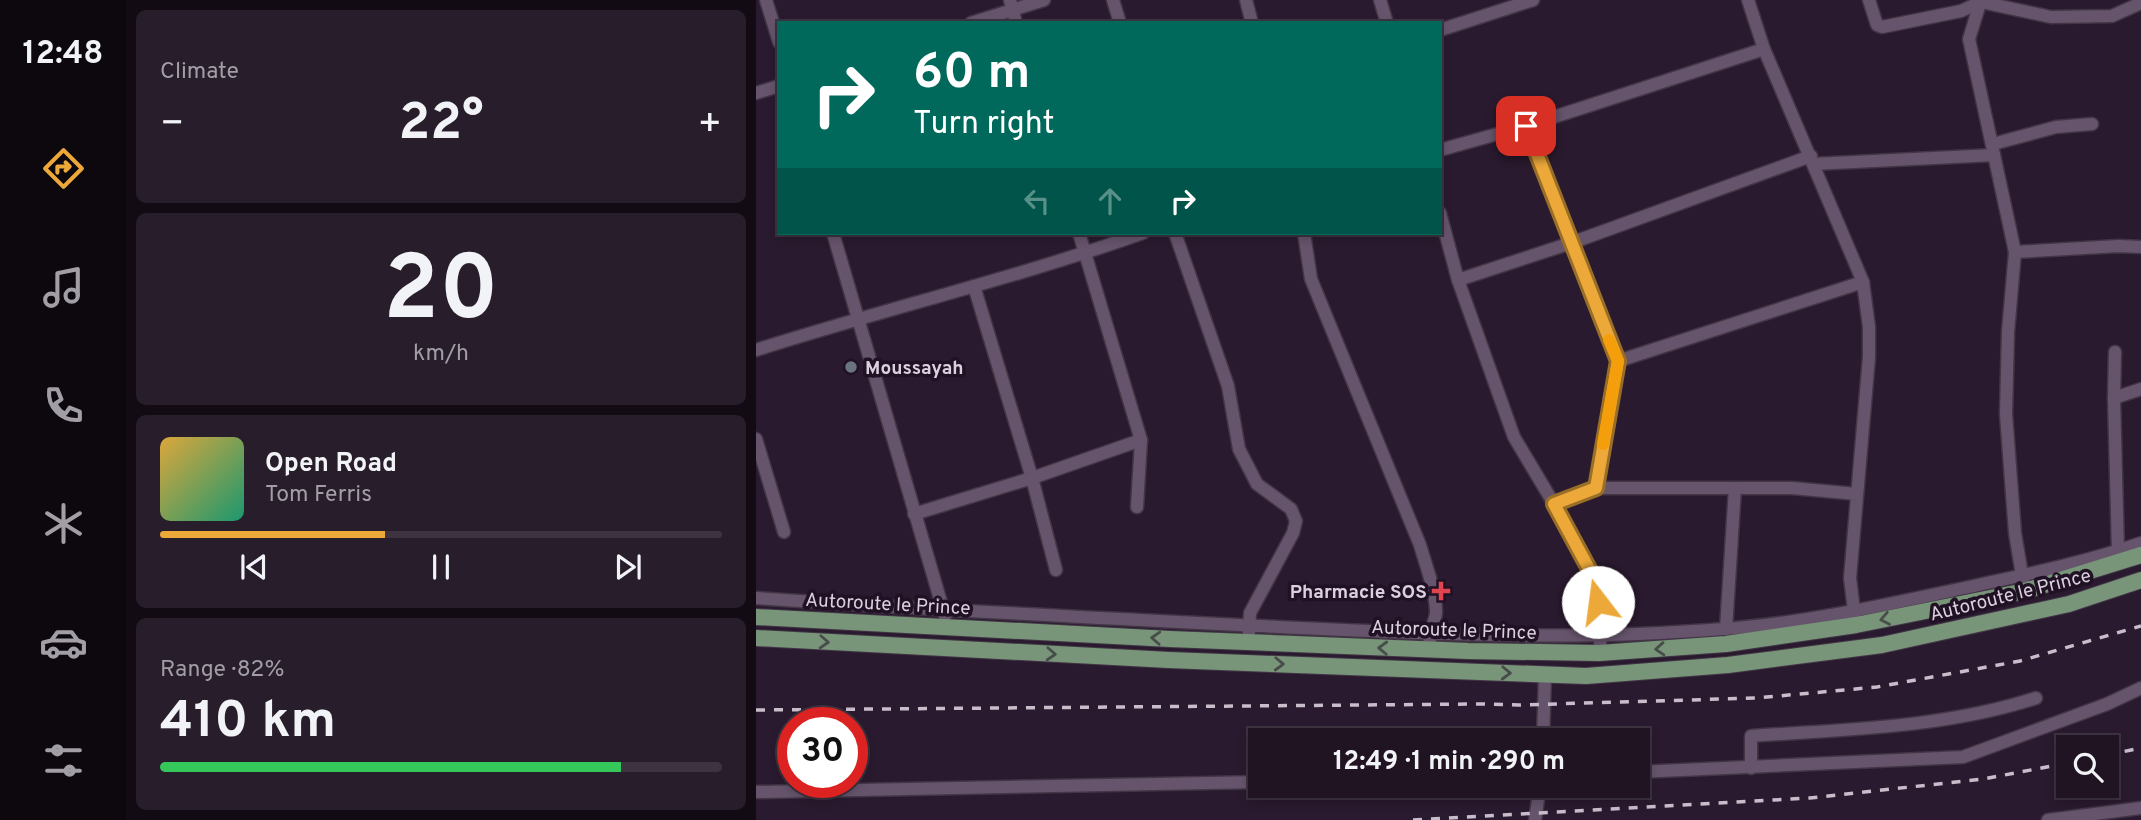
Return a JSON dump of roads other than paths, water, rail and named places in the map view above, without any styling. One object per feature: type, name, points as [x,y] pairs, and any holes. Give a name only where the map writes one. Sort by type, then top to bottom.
[{"type":"main road","name":"Autoroute le Prince","points":[[756,617],[948,627],[1249,634],[1430,642],[1726,644],[2023,583],[2141,555]]},
{"type":"main road","name":"Autoroute le Prince","points":[[756,638],[1169,660],[1586,676],[1728,665],[1882,645],[2069,604],[2141,580]]},
{"type":"street","points":[[766,0],[777,36]]},
{"type":"street","points":[[975,21],[1011,5],[1044,0]]},
{"type":"street","points":[[1113,0],[1119,21]]},
{"type":"street","points":[[1246,0],[1251,21]]},
{"type":"street","points":[[1380,0],[1386,21]]},
{"type":"street","points":[[1442,29],[1533,0]]},
{"type":"street","points":[[1442,220],[1458,280],[1514,437],[1595,580],[1602,625],[1600,645],[1726,629],[1855,618],[1850,578],[1869,357],[1869,327],[1863,282],[1764,49],[1748,0]]},
{"type":"street","points":[[1869,0],[1877,25],[1882,27],[1961,11],[1981,1],[2051,17],[2112,16],[2141,4]]},
{"type":"street","points":[[1981,1],[1969,39],[2015,252],[2008,332],[2006,414],[2015,533],[2023,583],[2141,543]]},
{"type":"street","points":[[1442,149],[1526,126],[1764,49]]},
{"type":"street","points":[[756,93],[777,87]]},
{"type":"street","points":[[1458,280],[1812,160],[1993,149],[2056,127],[2092,124]]},
{"type":"street","points":[[1526,126],[1618,361],[1596,488]]},
{"type":"street","points":[[834,235],[948,627]]},
{"type":"street","points":[[1080,235],[1141,440],[1137,507]]},
{"type":"street","points":[[756,350],[858,318],[1085,254],[1137,235]]},
{"type":"street","points":[[756,598],[1249,634],[1250,613],[1284,551],[1296,521],[1291,509],[1257,484],[1239,450],[1228,386],[1176,235]]},
{"type":"street","points":[[1304,235],[1311,279],[1420,545],[1437,614],[1430,642]]},
{"type":"street","points":[[2015,252],[2141,247]]},
{"type":"street","points":[[1618,361],[1863,282]]},
{"type":"street","points":[[974,286],[1032,478],[1056,570]]},
{"type":"street","points":[[2115,352],[2113,398],[2118,551]]},
{"type":"street","points":[[2113,398],[2141,389]]},
{"type":"street","points":[[756,439],[784,532]]},
{"type":"street","points":[[914,514],[1032,478],[1141,440]]},
{"type":"street","points":[[1554,504],[1596,488],[1792,488],[1857,494]]},
{"type":"street","points":[[1726,629],[1735,488]]},
{"type":"street","points":[[1544,728],[1545,674]]},
{"type":"street","points":[[1650,772],[1963,757],[2107,704],[2141,688]]},
{"type":"street","points":[[1751,768],[1751,736],[1923,723],[2000,709],[2036,698]]},
{"type":"street","points":[[756,792],[1248,782]]},
{"type":"street","points":[[1535,820],[1538,798]]},
{"type":"street","points":[[2048,820],[2099,817],[2141,808]]},
{"type":"railway","points":[[756,710],[1519,705],[1756,698],[1877,687],[2020,661],[2141,626]]},
{"type":"railway","points":[[2119,753],[2141,748]]},
{"type":"railway","points":[[1413,820],[1810,798],[1983,779],[2056,765]]},
{"type":"place","name":"Moussayah","points":[[851,367]]},
{"type":"place","name":"Pharmacie SOS","points":[[1441,591]]}]
